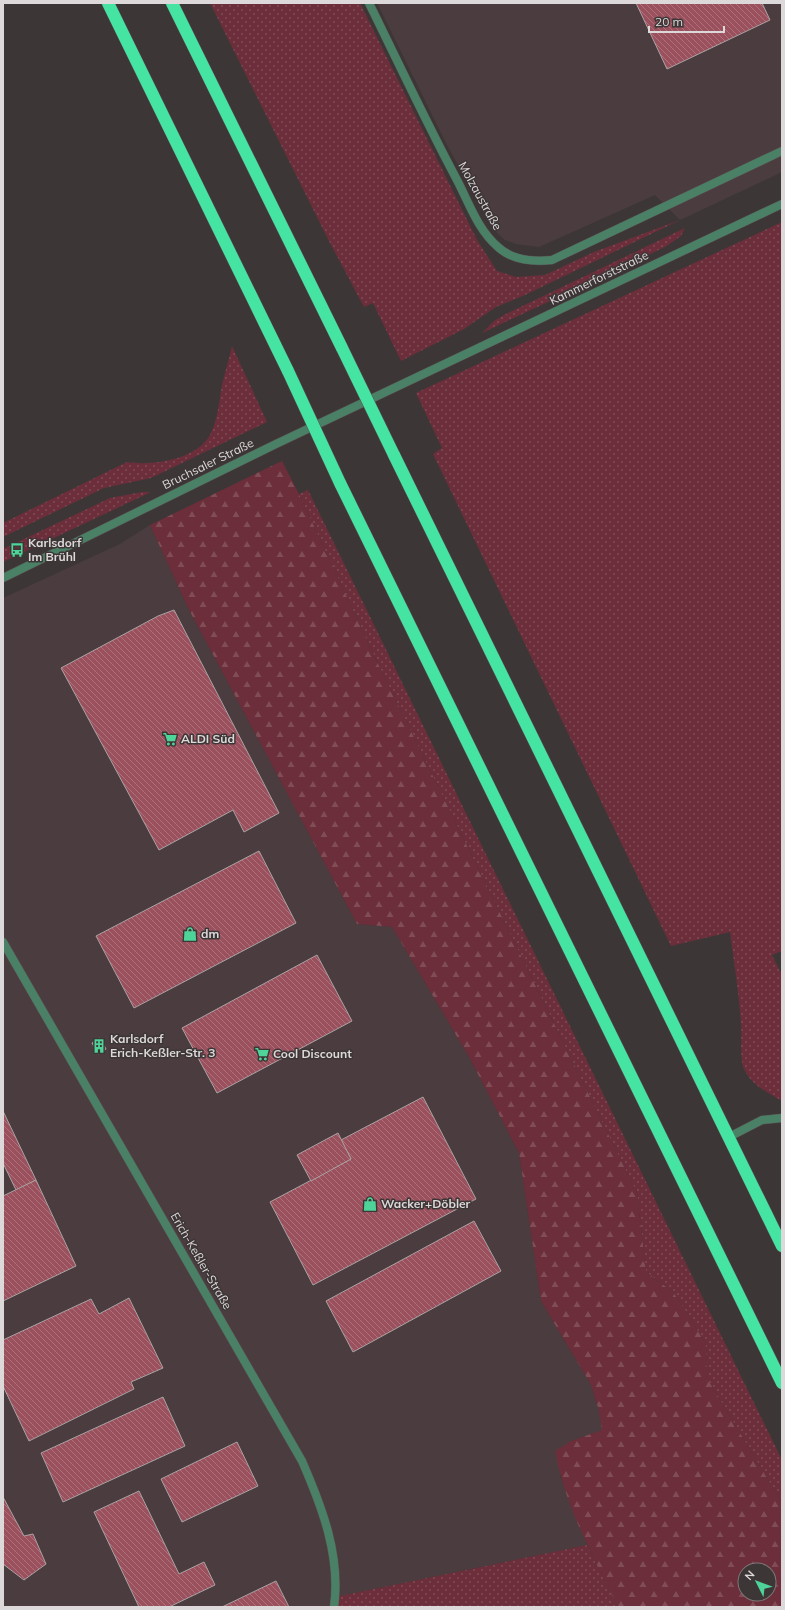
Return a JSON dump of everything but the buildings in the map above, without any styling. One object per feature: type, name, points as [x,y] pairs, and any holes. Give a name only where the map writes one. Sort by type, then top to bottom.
[{"type":"highway","points":[[108,3],[288,371],[340,483],[782,1383]]},
{"type":"highway","points":[[172,3],[782,1246]]},
{"type":"street","name":"Molzaustraße","points":[[369,3],[485,235],[499,249],[517,259],[536,262],[552,260],[782,151]]},
{"type":"street","name":"Kammerforststraße","points":[[426,374],[782,204]]},
{"type":"street","name":"Bruchsaler Straße","points":[[3,578],[276,444],[426,374]]},
{"type":"street","name":"Erich-Keßler-Straße","points":[[3,942],[302,1461],[321,1504],[333,1546],[334,1607]]},
{"type":"street","points":[[729,1137],[762,1120],[782,1118]]},
{"type":"shaded area","points":[[377,3],[782,3],[782,172],[680,220],[655,195],[539,247],[516,244],[505,240],[494,230],[447,145]]},
{"type":"shaded area","points":[[150,525],[188,608],[357,924],[392,927],[469,1057],[519,1153],[541,1301],[591,1385],[603,1430],[571,1441],[560,1476],[587,1545],[336,1597],[334,1607],[3,1607],[3,598],[120,544]]},
{"type":"green space","points":[[210,3],[360,3],[477,240],[497,271],[516,277],[545,275],[594,252],[680,220],[525,295],[496,307],[464,329],[401,361],[373,303],[364,307],[329,241]]},
{"type":"green space","points":[[782,222],[782,951],[772,955],[782,975],[782,1101],[756,1085],[748,1076],[743,1067],[741,1055],[740,1012],[730,932],[671,946],[433,454],[442,448],[416,393]]},
{"type":"green space","points":[[685,228],[681,236],[665,247],[482,333],[494,321],[504,315]]},
{"type":"green space","points":[[232,346],[267,422],[151,478],[104,488],[3,537],[3,523],[127,462],[161,462],[184,456],[203,444],[210,435],[215,423],[222,385]]},
{"type":"green space","points":[[282,461],[299,494],[379,666],[637,1193],[646,1272],[673,1292],[691,1319],[706,1345],[707,1378],[782,1503],[782,1607],[618,1607],[581,1531],[566,1492],[555,1451],[571,1441],[602,1430],[599,1411],[591,1385],[541,1301],[519,1153],[469,1057],[392,927],[357,924],[188,608],[150,525]]},
{"type":"green space","points":[[308,490],[782,1460],[782,1503],[707,1378],[706,1345],[691,1319],[673,1292],[646,1272],[637,1193],[379,666],[299,494]]},
{"type":"green space","points":[[142,492],[151,492],[3,562],[3,549],[110,498]]},
{"type":"green space","points":[[587,1545],[618,1607],[334,1607],[335,1597]]},
{"type":"place","name":"Karlsdorf Im Brühl","points":[[17,550]]},
{"type":"place","name":"ALDI Süd","points":[[170,739]]},
{"type":"place","name":"dm","points":[[190,934]]},
{"type":"place","name":"Karlsdorf Erich-Keßler-Str. 3","points":[[99,1046]]},
{"type":"place","name":"Cool Discount","points":[[262,1054]]},
{"type":"place","name":"Wacker+Döbler","points":[[370,1204]]}]
